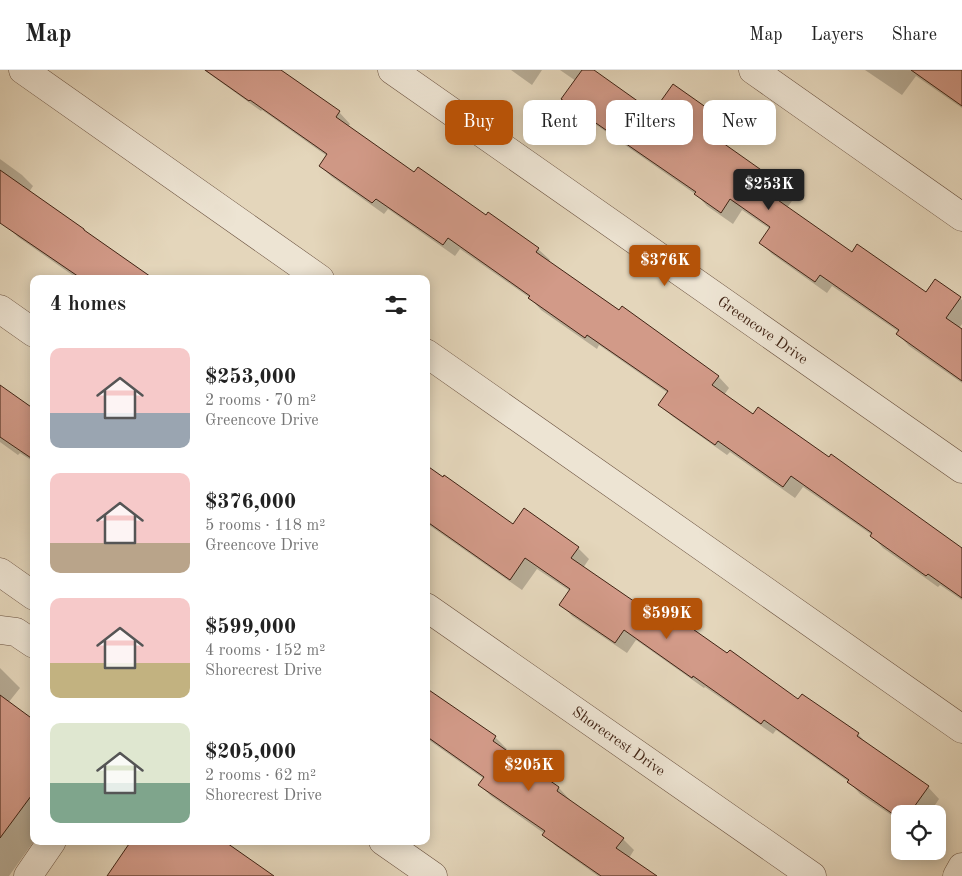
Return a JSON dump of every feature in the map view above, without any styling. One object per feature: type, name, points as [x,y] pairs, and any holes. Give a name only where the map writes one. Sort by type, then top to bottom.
[{"type":"street","points":[[23,70],[314,275]]},
{"type":"street","name":"Greencove Drive","points":[[392,70],[962,470]]},
{"type":"street","points":[[754,70],[962,217]]},
{"type":"street","points":[[0,309],[30,330]]},
{"type":"street","points":[[430,356],[962,729]]},
{"type":"street","points":[[0,572],[30,593]]},
{"type":"street","name":"Shorecrest Drive","points":[[430,610],[812,876]]},
{"type":"street","points":[[0,630],[16,632],[30,641]]},
{"type":"street","points":[[28,876],[49,845]]},
{"type":"street","points":[[389,845],[433,876]]},
{"type":"street","points":[[957,876],[962,867]]},
{"type":"building","points":[[205,70],[281,70],[340,111],[336,117],[414,172],[418,167],[486,215],[488,212],[539,248],[536,252],[619,310],[622,306],[719,376],[712,385],[753,414],[758,407],[829,457],[831,454],[962,548],[962,598],[928,574],[926,576],[870,536],[872,533],[791,476],[783,487],[718,441],[715,445],[658,405],[668,391],[587,335],[585,338],[448,238],[443,245],[376,199],[372,203],[319,166],[327,154]]},
{"type":"building","points":[[582,70],[594,70],[636,100],[606,100],[606,130],[596,123],[596,100],[561,99]]},
{"type":"building","points":[[911,70],[962,70],[962,106]]},
{"type":"building","points":[[673,84],[703,105],[703,145],[726,145],[784,186],[775,198],[852,252],[857,244],[926,292],[935,279],[961,297],[946,318],[962,329],[962,381],[896,334],[899,330],[820,275],[815,282],[759,243],[770,227],[730,199],[721,213],[694,194],[696,192],[628,145],[693,145],[693,100],[662,100]]},
{"type":"building","points":[[0,170],[148,275],[76,275],[0,223]]},
{"type":"building","points":[[0,385],[30,406],[30,457],[0,437]]},
{"type":"building","points":[[430,468],[443,477],[444,475],[513,524],[524,508],[579,547],[571,558],[654,615],[660,606],[727,653],[730,650],[798,699],[802,694],[859,733],[857,736],[929,786],[915,805],[891,805],[891,813],[847,782],[849,780],[764,720],[761,724],[624,630],[615,643],[559,605],[570,589],[525,558],[510,580],[430,524]]},
{"type":"building","points":[[430,691],[496,736],[493,741],[559,787],[557,791],[624,838],[616,848],[657,876],[601,876],[542,835],[545,831],[478,785],[484,777],[430,739]]},
{"type":"building","points":[[0,695],[30,717],[30,797],[0,838]]},
{"type":"building","points":[[128,845],[230,845],[274,876],[107,876]]}]
